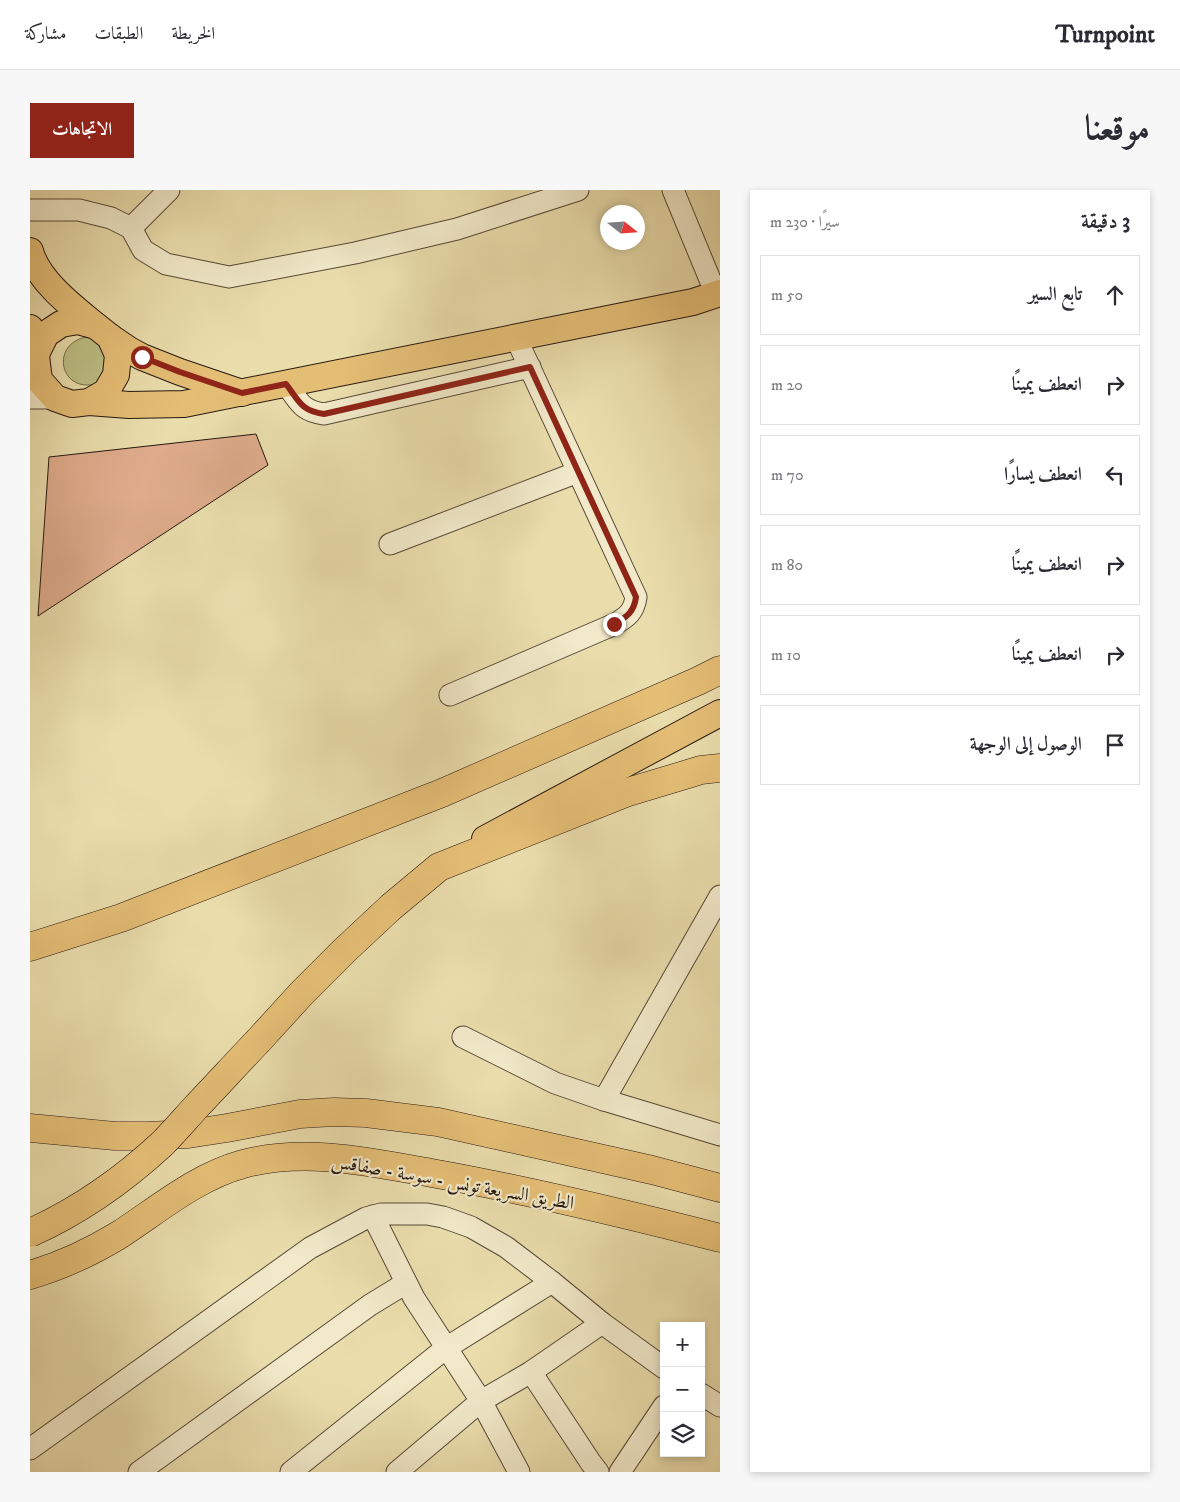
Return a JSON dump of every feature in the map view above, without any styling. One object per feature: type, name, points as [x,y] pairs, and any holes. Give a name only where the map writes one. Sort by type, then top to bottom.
[{"type":"highway","points":[[30,947],[121,918],[442,793],[720,670]]},
{"type":"highway","points":[[30,1233],[86,1203],[134,1169],[164,1142],[301,994],[345,950],[391,907],[440,867],[628,792],[701,770],[720,768]]},
{"type":"highway","points":[[30,1128],[98,1135],[148,1136],[188,1134],[300,1114],[366,1113],[438,1122],[652,1170],[720,1188]]},
{"type":"highway","name":"الطريق السريعة تونس - سوسة - صفاقس","points":[[30,1275],[70,1261],[95,1249],[188,1188],[215,1174],[243,1164],[272,1158],[302,1156],[362,1160],[492,1184],[634,1216],[720,1238]]},
{"type":"main road","points":[[30,251],[47,282],[73,308],[129,350],[180,372],[242,393]]},
{"type":"main road","points":[[89,402],[106,392],[116,375],[118,356],[103,332],[78,321],[61,324],[46,334],[33,349],[43,398],[72,404],[89,402],[129,405],[184,404],[712,299]]},
{"type":"main road","points":[[440,867],[505,827],[720,713]]},
{"type":"street","points":[[131,228],[169,190]]},
{"type":"street","points":[[673,190],[712,299]]},
{"type":"street","points":[[30,210],[78,210],[111,218],[131,228],[143,250],[166,264],[229,277],[355,253],[457,229],[568,192]]},
{"type":"street","points":[[450,695],[614,624],[629,616],[635,605],[636,597],[516,338]]},
{"type":"street","points":[[286,384],[305,408],[324,414],[530,367]]},
{"type":"street","points":[[390,544],[578,472]]},
{"type":"street","points":[[604,1100],[720,896]]},
{"type":"street","points":[[464,1037],[555,1083],[720,1135]]},
{"type":"street","points":[[30,1449],[310,1248],[366,1218],[381,1214],[427,1214],[455,1220],[471,1226],[506,1247],[602,1323],[663,1367]]},
{"type":"street","points":[[373,1216],[406,1283],[481,1401],[519,1472]]},
{"type":"street","points":[[291,1472],[446,1348],[552,1282]]},
{"type":"street","points":[[139,1472],[370,1305],[406,1283]]},
{"type":"street","points":[[397,1472],[481,1401],[531,1372],[602,1323]]},
{"type":"street","points":[[531,1372],[598,1472]]},
{"type":"street","points":[[705,1397],[720,1406]]},
{"type":"street","points":[[620,1472],[660,1412]]},
{"type":"green space","points":[[87,337],[99,340],[111,362],[96,384],[83,385],[67,375],[64,357],[68,348],[75,341]]},
{"type":"building","points":[[256,434],[268,465],[38,616],[49,457]]},
{"type":"route","points":[[142,357],[242,393],[286,384],[305,408],[324,414],[530,367],[636,597],[635,605],[629,616],[614,624]]}]
